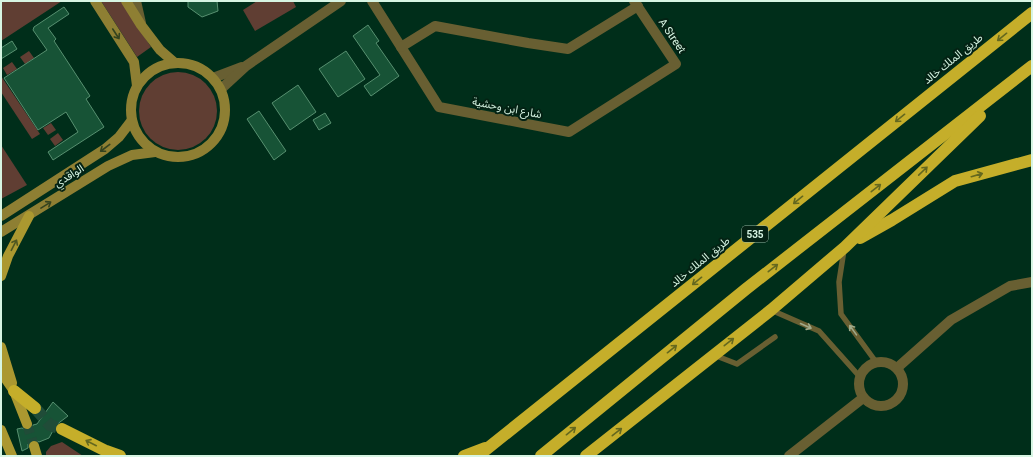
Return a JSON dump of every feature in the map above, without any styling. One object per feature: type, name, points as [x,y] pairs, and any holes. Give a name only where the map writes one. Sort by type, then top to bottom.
[{"type":"highway","name":"طريق الملك خالد","points":[[478,456],[1032,13]]},
{"type":"highway","points":[[586,456],[771,310],[845,247],[1028,70]]},
{"type":"highway","points":[[541,456],[746,289],[1028,70]]},
{"type":"highway","points":[[845,247],[955,181],[1032,160]]},
{"type":"highway","points":[[14,391],[35,408]]},
{"type":"highway","points":[[62,429],[106,451],[120,456]]},
{"type":"highway","points":[[464,456],[490,446]]},
{"type":"main road","points":[[1,276],[8,256],[29,216]]},
{"type":"main road","points":[[1,347],[14,391],[27,424]]},
{"type":"main road","points":[[1,372],[14,391]]},
{"type":"main road","points":[[1,430],[12,456]]},
{"type":"street","points":[[95,1],[134,62],[137,86]]},
{"type":"street","points":[[126,1],[141,25],[160,50],[175,62]]},
{"type":"street","points":[[136,1],[141,25]]},
{"type":"street","points":[[221,89],[246,66],[341,1]]},
{"type":"street","name":"شارع ابن وحشية","points":[[372,1],[439,107],[569,132],[676,64]]},
{"type":"street","points":[[401,47],[435,26],[568,49],[636,4]]},
{"type":"street","name":"A Street","points":[[636,4],[676,64]]},
{"type":"street","points":[[175,62],[189,64],[202,69],[213,78],[221,89],[225,104],[225,119],[220,133],[211,145],[198,153],[184,157],[169,157],[155,152],[140,138],[132,120],[132,103],[137,86],[147,74],[160,66],[175,62]]},
{"type":"street","points":[[213,78],[246,66]]},
{"type":"street","name":"الواقدي","points":[[1,216],[105,149],[119,137],[132,120]]},
{"type":"street","name":"الواقدي","points":[[1,232],[108,166],[132,155],[155,152]]},
{"type":"street","points":[[897,368],[951,320],[1010,286],[1032,282]]},
{"type":"street","points":[[876,362],[883,362],[891,364],[897,368],[904,381],[904,388],[901,396],[896,401],[883,407],[875,406],[863,398],[859,384],[860,377],[869,365],[876,362]]},
{"type":"street","points":[[789,456],[863,398]]},
{"type":"lane","points":[[845,247],[839,282],[841,314],[876,362]]},
{"type":"lane","points":[[771,310],[820,331],[860,377]]},
{"type":"lane","points":[[714,355],[737,364],[775,337]]},
{"type":"shaded area","points":[[1,1],[62,1],[1,41]]},
{"type":"shaded area","points":[[101,1],[121,1],[151,47],[137,57]]},
{"type":"shaded area","points":[[257,1],[293,1],[296,7],[255,31],[243,10]]},
{"type":"shaded area","points":[[29,51],[34,58],[25,64],[20,57]]},
{"type":"shaded area","points":[[12,62],[17,69],[7,75],[3,68]]},
{"type":"shaded area","points":[[170,72],[186,72],[200,78],[211,89],[217,103],[217,119],[211,133],[200,144],[186,150],[170,150],[156,144],[145,133],[139,119],[139,103],[145,89],[156,78]]},
{"type":"shaded area","points":[[1,76],[40,134],[32,139],[1,92]]},
{"type":"shaded area","points":[[51,123],[56,130],[48,135],[43,128]]},
{"type":"shaded area","points":[[58,133],[63,140],[55,146],[50,139]]},
{"type":"shaded area","points":[[1,145],[27,185],[1,199]]},
{"type":"shaded area","points":[[62,442],[83,456],[46,456],[46,452],[51,446]]},
{"type":"building","points":[[188,1],[217,1],[218,11],[202,17],[188,7]]},
{"type":"building","points":[[64,7],[69,14],[48,28],[56,39],[54,41],[90,96],[86,99],[104,127],[53,160],[48,152],[78,132],[66,112],[38,130],[4,78],[47,50],[33,30],[34,27]]},
{"type":"building","points":[[368,25],[379,41],[376,43],[399,76],[371,96],[364,86],[380,75],[353,36]]},
{"type":"building","points":[[12,41],[17,49],[1,59],[1,48]]},
{"type":"building","points":[[346,51],[365,79],[338,97],[319,69]]},
{"type":"building","points":[[298,85],[316,112],[290,130],[272,103]]},
{"type":"building","points":[[259,111],[286,151],[274,160],[247,119]]},
{"type":"building","points":[[325,113],[331,123],[319,130],[313,120]]},
{"type":"building","points":[[53,402],[68,416],[56,425],[49,438],[39,442],[32,440],[28,444],[28,448],[22,451],[17,429],[22,428],[26,430],[32,428],[33,425],[37,424]]},
{"type":"tunnel","points":[[35,408],[50,425],[62,429]]},
{"type":"tunnel","points":[[27,424],[34,446]]}]
